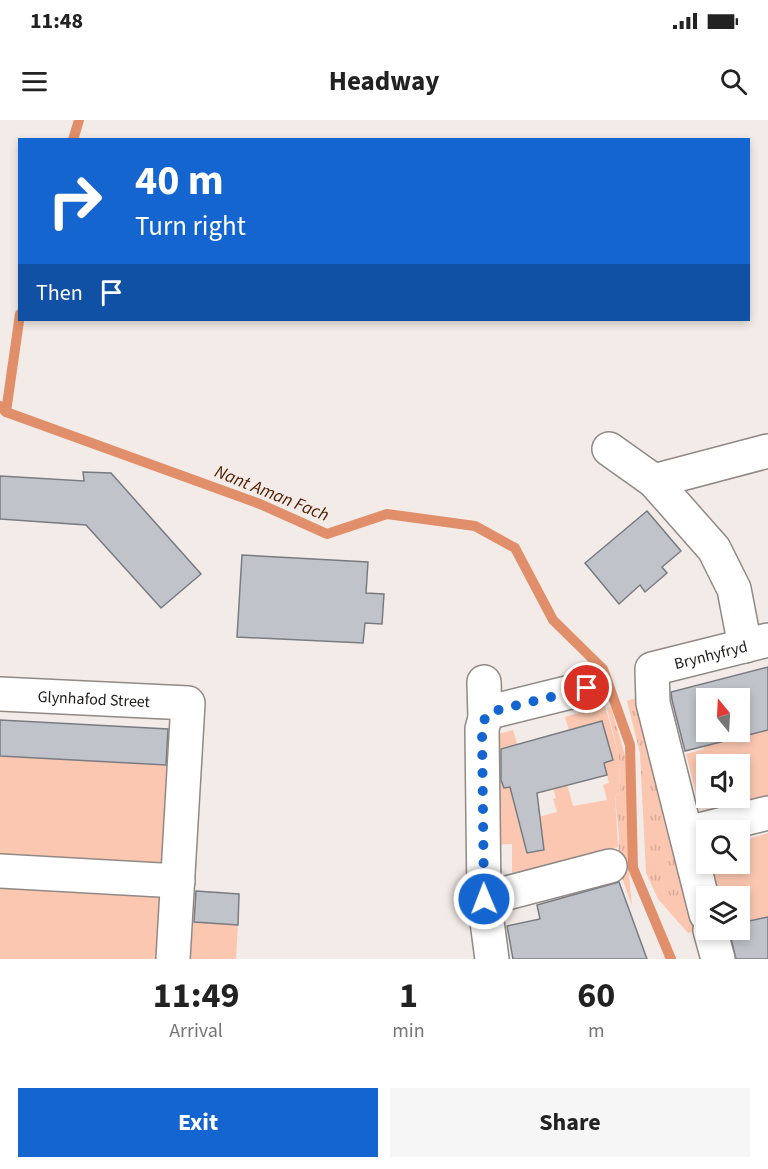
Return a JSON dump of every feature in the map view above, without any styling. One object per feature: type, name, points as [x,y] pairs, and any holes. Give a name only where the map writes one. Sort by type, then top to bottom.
[{"type":"street","points":[[609,449],[654,481],[714,549],[757,643]]},
{"type":"street","points":[[654,481],[768,451]]},
{"type":"street","name":"Brynhyfryd","points":[[687,833],[653,703],[652,669],[757,643]]},
{"type":"street","points":[[484,682],[485,718],[482,729],[484,899],[492,959]]},
{"type":"street","points":[[485,718],[490,712],[587,688]]},
{"type":"street","name":"Glynhafod Street","points":[[0,694],[188,703],[178,881]]},
{"type":"street","points":[[699,886],[687,833],[768,813]]},
{"type":"street","points":[[484,899],[610,866]]},
{"type":"street","points":[[0,871],[178,881],[173,959]]},
{"type":"street","points":[[712,940],[717,959]]},
{"type":"green space","points":[[763,668],[768,689],[768,807],[727,818],[724,808],[750,808],[750,754],[696,754],[696,793],[686,754],[704,749],[702,742],[750,742],[750,688],[745,688],[744,673]]},
{"type":"green space","points":[[636,698],[696,926],[696,930],[688,933],[658,899],[646,873],[640,753],[627,701]]},
{"type":"green space","points":[[605,705],[619,757],[620,794],[615,795],[618,847],[512,873],[512,844],[490,845],[489,736],[513,730],[517,744],[494,751],[504,788],[519,784],[520,822],[557,812],[550,777],[564,773],[573,806],[607,800],[603,785],[609,783],[604,763],[613,760],[602,721],[569,730],[565,717]]},
{"type":"green space","points":[[611,707],[626,759],[631,854],[628,865],[632,906],[618,866],[619,837],[615,795],[620,794],[619,757],[607,708]]},
{"type":"green space","points":[[0,756],[167,765],[162,869],[0,859]]},
{"type":"green space","points":[[768,833],[768,917],[750,921],[750,886],[714,886],[710,874],[750,874],[750,838]]},
{"type":"green space","points":[[0,884],[161,892],[158,959],[0,959]]},
{"type":"green space","points":[[186,921],[238,924],[236,959],[183,959]]},
{"type":"building","points":[[83,472],[111,473],[201,574],[161,608],[86,525],[0,519],[0,476],[84,481]]},
{"type":"building","points":[[647,511],[681,551],[662,567],[667,573],[645,592],[640,585],[619,604],[585,563]]},
{"type":"building","points":[[242,555],[368,562],[366,593],[384,594],[382,624],[365,623],[363,643],[237,637]]},
{"type":"building","points":[[768,667],[768,730],[750,735],[750,688],[696,688],[696,742],[721,742],[685,751],[671,692]]},
{"type":"building","points":[[0,720],[168,729],[166,765],[0,756]]},
{"type":"building","points":[[602,721],[613,760],[604,763],[607,775],[537,793],[544,850],[527,853],[510,787],[504,788],[501,780],[501,749]]},
{"type":"building","points":[[619,882],[647,959],[513,959],[507,926],[540,919],[537,905]]},
{"type":"building","points":[[196,891],[239,894],[238,925],[194,922]]},
{"type":"building","points":[[768,917],[768,959],[736,959],[731,940],[750,940],[750,921]]},
{"type":"waterway","points":[[74,138],[79,120]]},
{"type":"waterway","points":[[6,412],[19,321]]},
{"type":"waterway","name":"Nant Aman Fach","points":[[0,406],[6,412],[260,504],[327,534],[387,514],[475,526],[515,548],[553,620],[603,669],[630,745],[633,868],[671,959]]},
{"type":"route","points":[[484,899],[482,729],[485,718],[490,712],[587,688]]}]
